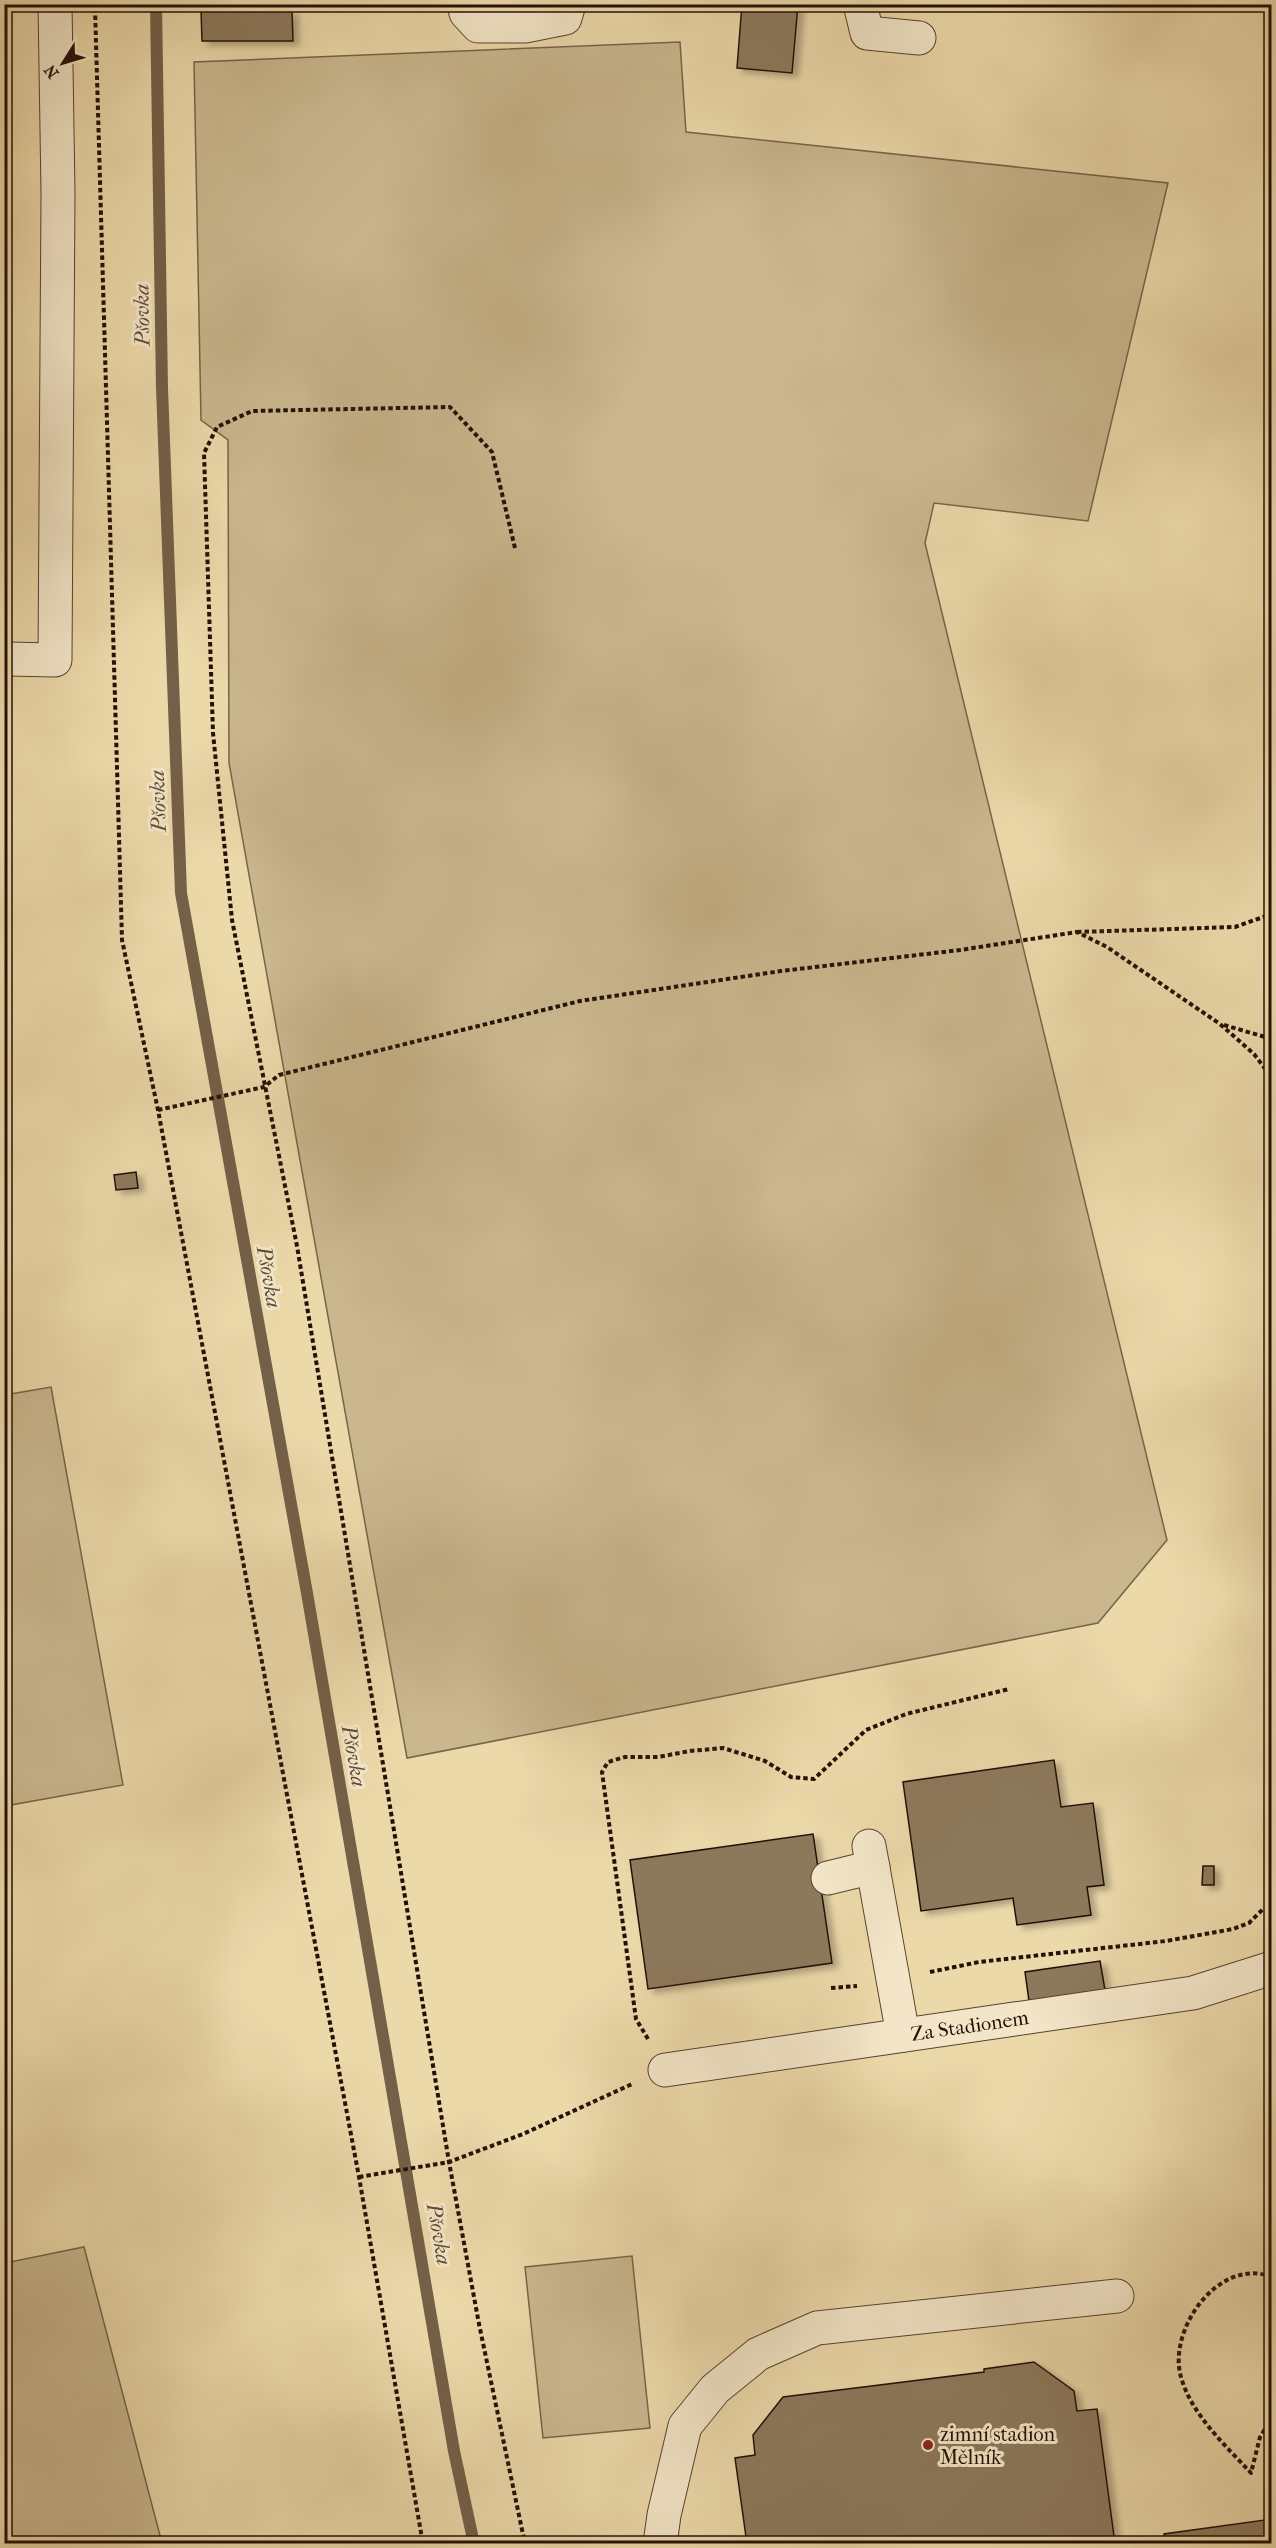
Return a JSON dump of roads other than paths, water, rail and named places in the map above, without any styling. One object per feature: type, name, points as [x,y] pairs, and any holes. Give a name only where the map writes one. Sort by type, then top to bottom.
[{"type":"street","points":[[7,659],[55,660],[58,193],[55,4]]},
{"type":"street","points":[[464,4],[466,13],[478,26],[525,26],[565,18],[569,4]]},
{"type":"street","points":[[860,4],[867,33],[919,38]]},
{"type":"street","points":[[828,1878],[871,1857],[903,2035]]},
{"type":"street","name":"Za Stadionem","points":[[665,2070],[1193,1993],[1272,1968]]},
{"type":"street","points":[[660,2544],[664,2515],[686,2426],[715,2389],[758,2354],[817,2328],[1117,2296]]},
{"type":"waterway","name":"Pšovka","points":[[156,4],[162,388],[181,893],[307,1593],[454,2451],[474,2544]]},
{"type":"place","name":"zimní stadion Mělník","points":[[928,2445]]}]
